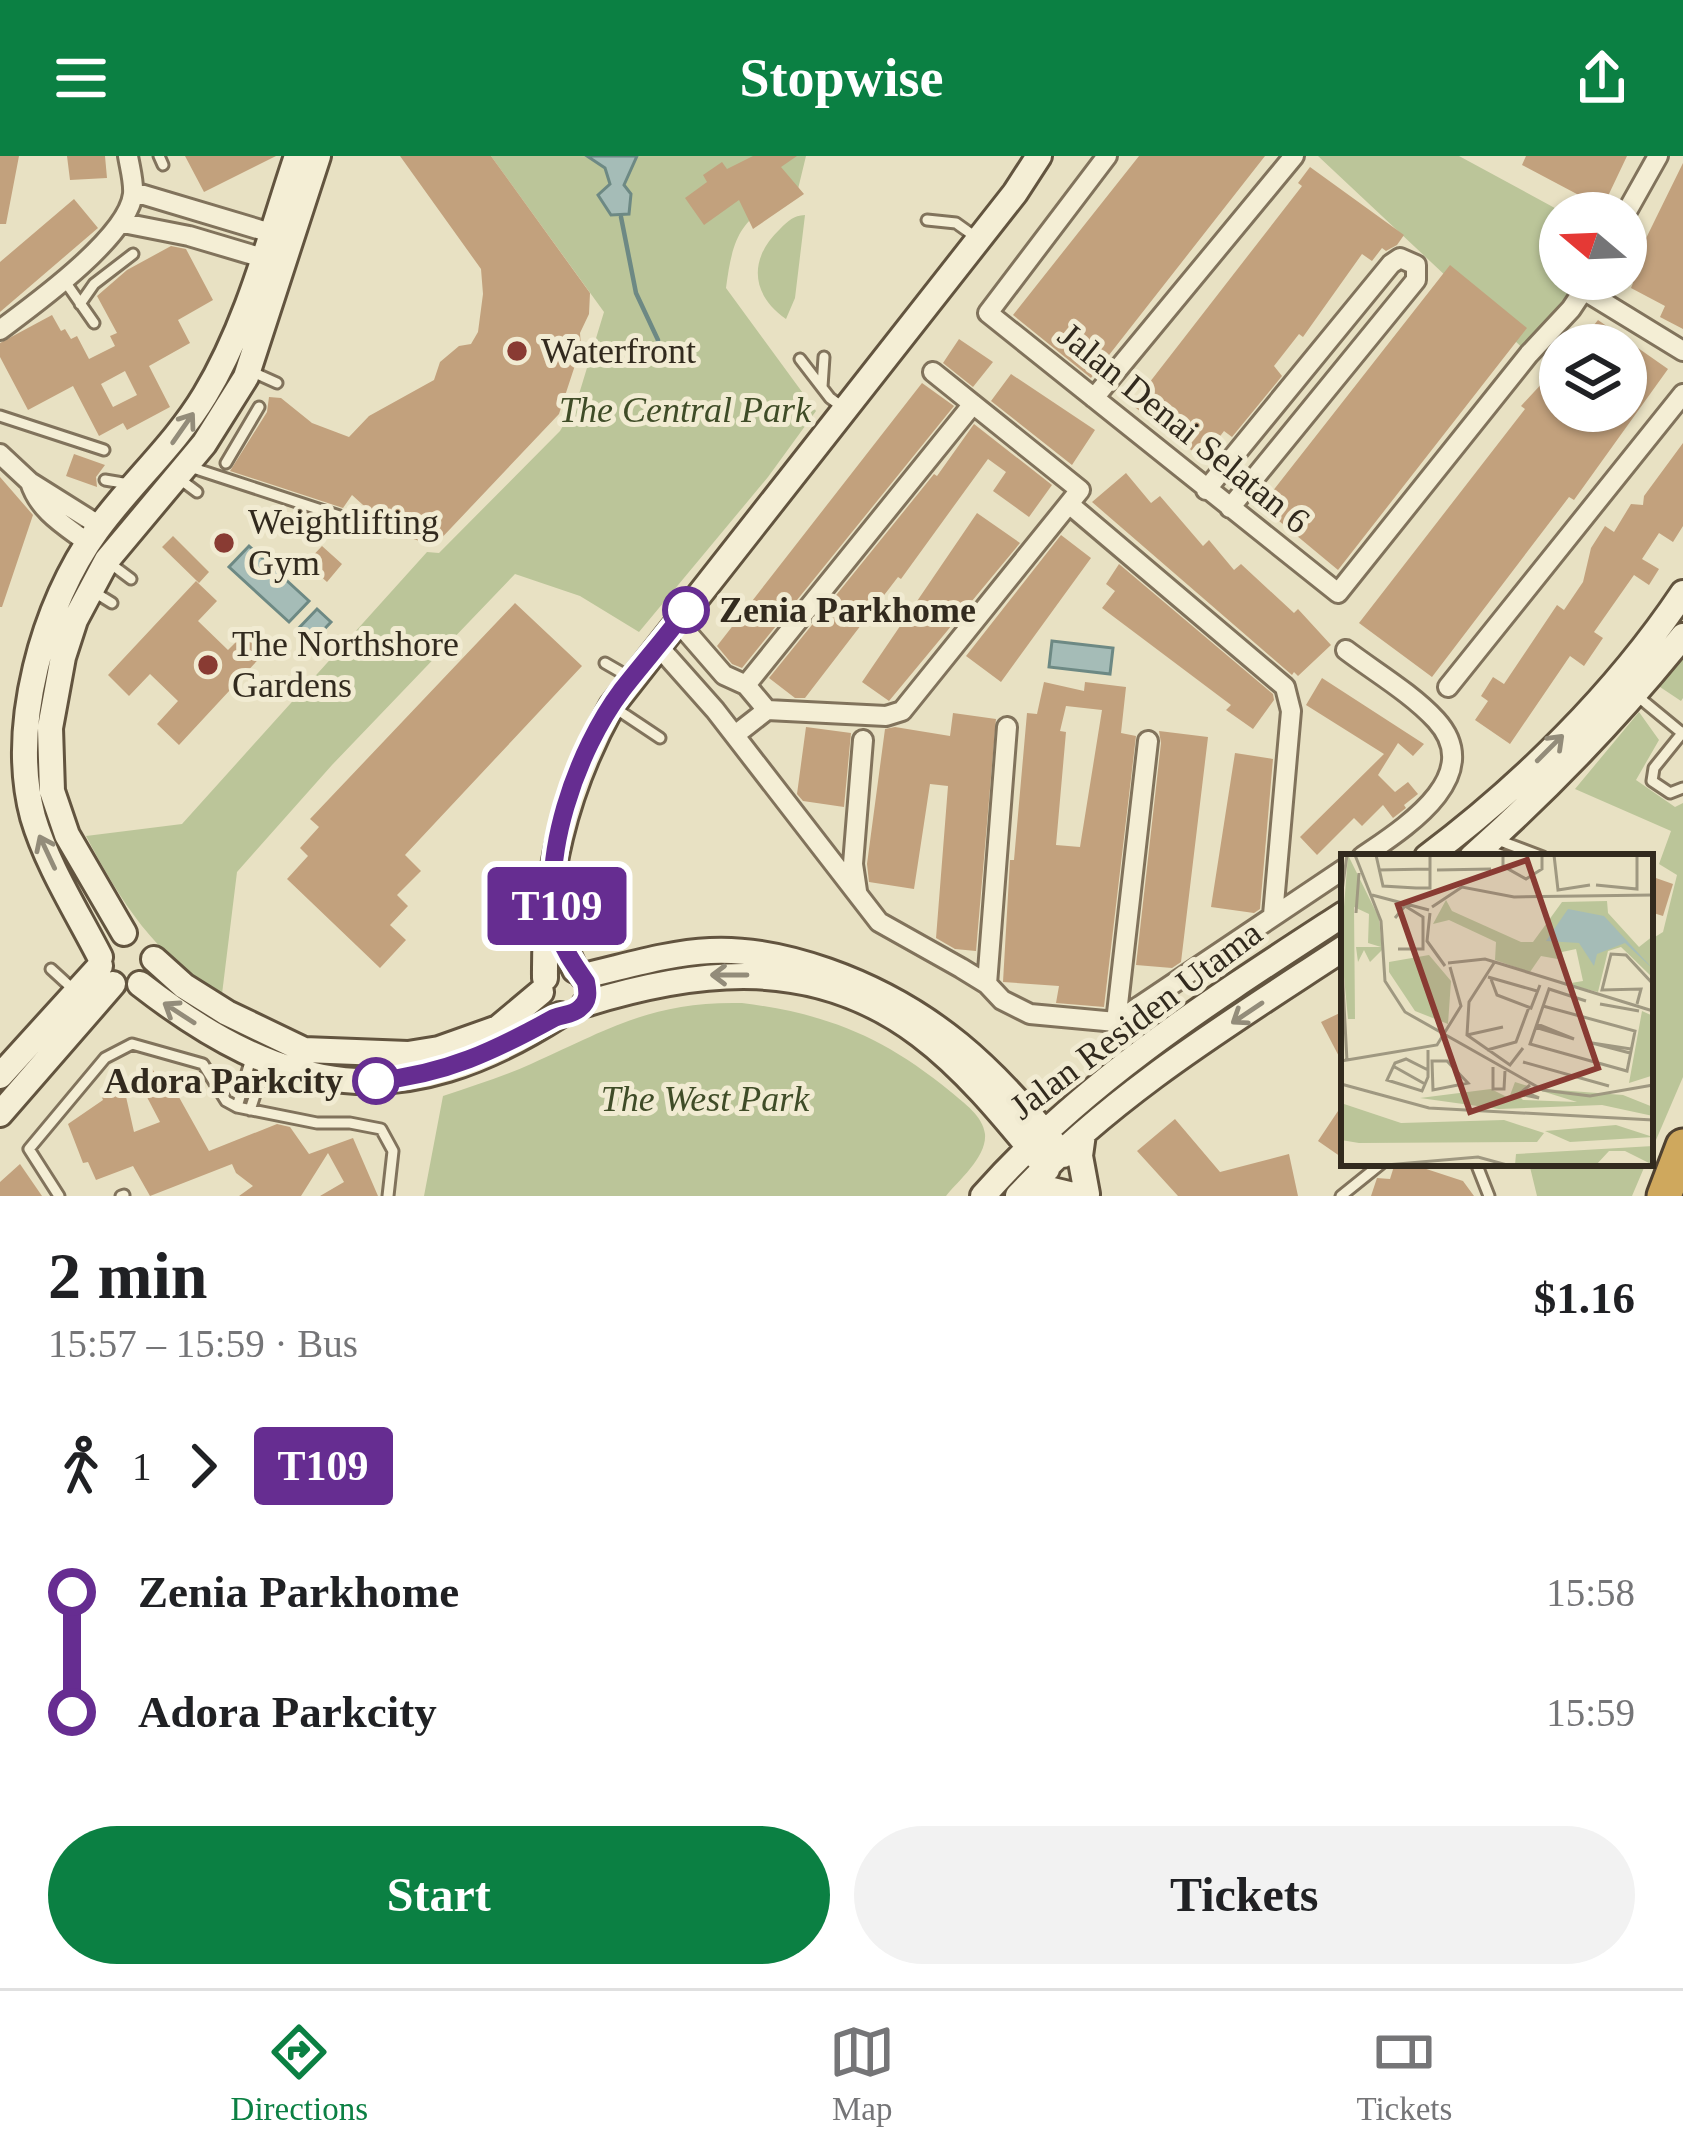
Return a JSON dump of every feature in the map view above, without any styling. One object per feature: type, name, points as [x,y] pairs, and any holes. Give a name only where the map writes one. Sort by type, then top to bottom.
[{"type":"highway","points":[[1664,1196],[1683,1146]]},
{"type":"street","points":[[0,330],[64,280],[123,223],[134,192],[128,156]]},
{"type":"street","points":[[154,959],[150,974],[140,984],[122,987],[104,969],[41,842],[25,768],[32,688],[52,617],[134,486],[167,450],[214,380],[297,156]]},
{"type":"street","points":[[98,543],[186,478],[245,377],[318,156]]},
{"type":"street","points":[[560,1015],[547,1007],[543,985],[546,918],[565,809],[586,754],[612,706],[1039,156]]},
{"type":"street","name":"Jalan Denai Selatan 6","points":[[1107,156],[988,314],[1338,593],[1575,300]]},
{"type":"street","points":[[1094,398],[1294,156]]},
{"type":"street","points":[[1638,192],[1658,156]]},
{"type":"street","points":[[134,192],[197,209],[267,245]]},
{"type":"street","points":[[189,236],[197,209]]},
{"type":"street","points":[[123,223],[267,245]]},
{"type":"street","points":[[1207,490],[1391,264],[1408,258],[1416,265],[1416,280],[1230,508]]},
{"type":"street","points":[[1610,300],[1683,351]]},
{"type":"street","points":[[734,735],[767,710],[879,716],[902,711],[1080,490],[933,372]]},
{"type":"street","points":[[1448,687],[1683,394]]},
{"type":"street","points":[[746,686],[973,404]]},
{"type":"street","points":[[0,454],[30,482],[35,497],[51,515],[98,543]]},
{"type":"street","points":[[1069,504],[1285,687],[1291,711],[1274,915]]},
{"type":"street","points":[[98,543],[101,596],[63,657],[54,695],[49,764],[57,812],[67,835],[124,933]]},
{"type":"street","points":[[1431,854],[1575,724],[1683,592]]},
{"type":"street","points":[[678,622],[724,675],[746,686],[767,710]]},
{"type":"street","points":[[1489,850],[1636,695],[1683,636]]},
{"type":"street","points":[[659,647],[880,922],[1030,1014],[1116,1022],[1341,871]]},
{"type":"street","points":[[1346,650],[1437,721],[1450,755],[1449,775],[1436,799],[1366,854]]},
{"type":"street","points":[[987,984],[1006,727]]},
{"type":"street","points":[[857,893],[854,864],[863,740]]},
{"type":"street","points":[[1116,1022],[1148,740]]},
{"type":"street","points":[[552,885],[560,936],[588,989],[585,1004]]},
{"type":"street","name":"Jalan Residen Utama","points":[[989,1190],[1035,1138],[1084,1098],[1200,1009],[1341,916]]},
{"type":"street","points":[[0,1114],[104,969],[108,940],[124,933],[141,937],[154,959],[184,986],[304,1050],[408,1054],[439,1049],[498,1028],[559,968],[579,973],[713,951],[804,962],[873,988],[919,1012],[969,1050],[1009,1091],[1035,1138],[1080,1195]]},
{"type":"street","name":"Jalan Residen Utama","points":[[1021,1193],[1151,1077],[1341,950]]},
{"type":"street","points":[[0,1076],[10,1056],[104,969]]},
{"type":"street","points":[[140,984],[197,1025],[259,1058],[336,1082],[406,1078],[490,1054],[560,1015],[650,983],[717,974],[781,978],[820,987],[874,1009],[923,1037],[974,1084],[1006,1124],[1035,1138]]},
{"type":"street","points":[[1009,1091],[1048,1106],[1084,1098]]},
{"type":"street","points":[[989,1190],[1004,1154],[1006,1124]]},
{"type":"street","points":[[1080,1195],[1083,1134]]},
{"type":"street","points":[[1021,1193],[1044,1188],[1080,1195]]},
{"type":"lane","points":[[927,220],[956,224],[978,238]]},
{"type":"lane","points":[[80,304],[94,284],[133,254]]},
{"type":"lane","points":[[64,280],[94,323]]},
{"type":"lane","points":[[821,387],[824,357]]},
{"type":"lane","points":[[800,359],[846,409]]},
{"type":"lane","points":[[245,377],[257,374],[277,383]]},
{"type":"lane","points":[[226,463],[259,407]]},
{"type":"lane","points":[[0,416],[104,450]]},
{"type":"lane","points":[[186,478],[364,524]]},
{"type":"lane","points":[[105,480],[134,486]]},
{"type":"lane","points":[[98,543],[131,579]]},
{"type":"lane","points":[[605,663],[633,679]]},
{"type":"lane","points":[[1636,695],[1683,732],[1654,768],[1652,781],[1670,793],[1683,788]]},
{"type":"lane","points":[[612,706],[660,738]]},
{"type":"lane","points":[[1464,827],[1489,850],[1520,854]]},
{"type":"lane","points":[[51,969],[76,991]]},
{"type":"lane","points":[[59,1196],[29,1149],[105,1058],[132,1044],[194,1059],[209,1070],[226,1100],[237,1107],[317,1124],[350,1123],[381,1130],[393,1151],[388,1196]]},
{"type":"lane","points":[[237,1107],[259,1058]]},
{"type":"lane","points":[[250,1110],[259,1058]]},
{"type":"lane","points":[[1342,1196],[1378,1166]]},
{"type":"lane","points":[[1477,1166],[1489,1196]]},
{"type":"green space","name":"The Central Park","points":[[491,156],[806,156],[798,189],[765,208],[738,237],[726,288],[816,411],[768,477],[639,632],[580,596],[515,574],[237,872],[222,994],[159,946],[112,883],[86,836],[182,824],[427,552],[439,553],[560,431],[576,404],[604,312]]},
{"type":"green space","points":[[1318,156],[1459,156],[1539,199],[1539,300],[1567,300],[1550,324],[1539,324],[1539,340],[1529,354]]},
{"type":"green space","points":[[805,215],[795,298],[786,319],[760,287],[759,264],[780,229]]},
{"type":"green space","points":[[1683,643],[1683,698],[1681,701],[1657,685]]},
{"type":"green space","points":[[1639,712],[1659,740],[1636,780],[1675,807],[1683,803],[1683,1077],[1653,1147],[1653,938],[1663,932],[1677,875],[1659,864],[1671,831],[1575,789]]},
{"type":"green space","name":"The West Park","points":[[742,1003],[828,1021],[902,1056],[977,1116],[985,1134],[977,1160],[946,1196],[424,1196],[443,1096],[656,1012]]},
{"type":"green space","points":[[1530,1166],[1645,1166],[1632,1196],[1537,1196]]},
{"type":"water","points":[[587,156],[637,156],[624,185],[631,194],[629,214],[611,215],[598,195],[610,184],[605,168]]},
{"type":"water","points":[[249,546],[309,601],[289,622],[229,567]]},
{"type":"water","points":[[317,609],[331,622],[311,643],[297,630]]},
{"type":"water","points":[[1052,641],[1113,648],[1110,674],[1049,667]]},
{"type":"building","points":[[0,156],[19,156],[6,224],[0,224]]},
{"type":"building","points":[[67,156],[105,156],[107,178],[70,180]]},
{"type":"building","points":[[185,156],[276,156],[204,192]]},
{"type":"building","name":"Waterfront","points":[[400,156],[491,156],[590,293],[581,347],[559,414],[434,546],[393,532],[352,495],[343,508],[230,471],[267,412],[269,397],[281,398],[312,423],[349,437],[369,416],[434,380],[440,362],[459,346],[471,344],[478,332],[481,269]]},
{"type":"building","points":[[753,156],[797,156],[781,167],[804,194],[753,229],[739,200],[704,225],[685,198],[707,182],[703,175],[722,162],[727,169]]},
{"type":"building","points":[[1139,156],[1265,156],[1091,378],[1013,315]]},
{"type":"building","points":[[1526,156],[1627,156],[1610,192],[1573,192],[1522,165]]},
{"type":"building","points":[[1683,163],[1683,329],[1660,317],[1665,306],[1647,296],[1647,236]]},
{"type":"building","points":[[1310,167],[1404,235],[1397,245],[1386,251],[1382,248],[1372,261],[1362,254],[1303,337],[1299,334],[1274,366],[1282,376],[1232,437],[1224,431],[1203,459],[1132,405],[1302,186],[1298,183]]},
{"type":"building","points":[[74,199],[98,228],[0,312],[0,262]]},
{"type":"building","points":[[171,246],[186,249],[213,300],[178,320],[190,343],[149,366],[170,407],[127,430],[123,423],[99,436],[73,386],[28,410],[0,357],[0,343],[52,315],[61,331],[65,329],[71,339],[77,336],[89,359],[115,346],[110,336],[117,333],[97,296],[127,270]],"holes":[[[125,371],[137,395],[113,407],[101,384]]]},
{"type":"building","points":[[1450,265],[1527,328],[1338,570],[1261,506]]},
{"type":"building","points":[[959,339],[993,362],[973,387],[943,363]]},
{"type":"building","points":[[1647,354],[1668,369],[1647,398]]},
{"type":"building","points":[[1011,374],[1095,430],[1072,465],[991,401]]},
{"type":"building","points":[[922,383],[954,406],[742,668],[732,664],[717,646]]},
{"type":"building","points":[[1539,387],[1539,432],[1623,432],[1432,677],[1359,623],[1525,409],[1521,406]]},
{"type":"building","points":[[974,424],[1052,485],[1029,517],[993,491],[1006,472],[988,459],[901,579],[805,698],[795,698],[769,678],[937,476]]},
{"type":"building","points":[[1683,443],[1683,526],[1673,542],[1659,533],[1642,559],[1659,569],[1649,585],[1634,575],[1594,632],[1603,638],[1584,666],[1570,656],[1510,744],[1475,720],[1488,701],[1481,696],[1493,677],[1504,684],[1557,605],[1564,610],[1583,582],[1591,548],[1605,526],[1614,532],[1631,504],[1643,505],[1644,496]]},
{"type":"building","points":[[74,454],[105,465],[96,477],[97,487],[66,476]]},
{"type":"building","points":[[1126,473],[1151,503],[1160,496],[1203,546],[1209,540],[1234,570],[1241,564],[1294,613],[1298,609],[1331,645],[1298,676],[1292,675],[1092,502]]},
{"type":"building","points":[[0,477],[33,515],[2,607],[0,607]]},
{"type":"building","points":[[977,513],[1020,543],[889,701],[862,682]]},
{"type":"building","points":[[1061,535],[1091,558],[1001,682],[966,656]]},
{"type":"building","points":[[173,536],[209,572],[199,583],[162,547]]},
{"type":"building","points":[[322,546],[342,564],[327,582],[306,563]]},
{"type":"building","points":[[1119,564],[1273,694],[1274,700],[1253,729],[1226,710],[1231,705],[1102,608],[1115,591],[1106,584]]},
{"type":"building","name":"The Northshore Gardens","points":[[196,581],[217,601],[198,621],[228,650],[248,630],[268,649],[179,745],[157,724],[178,701],[150,674],[129,696],[108,675]]},
{"type":"building","points":[[515,603],[582,666],[405,855],[421,871],[397,895],[408,906],[390,925],[406,940],[380,968],[287,879],[308,856],[300,848],[319,827],[310,819]]},
{"type":"building","points":[[1322,678],[1424,744],[1413,756],[1398,743],[1378,775],[1395,792],[1408,782],[1418,794],[1406,808],[1393,818],[1383,805],[1362,826],[1354,818],[1317,855],[1300,837],[1384,754],[1306,705]]},
{"type":"building","points":[[1044,682],[1084,691],[1085,682],[1126,687],[1121,733],[1136,736],[1104,1007],[1056,1003],[1059,986],[1003,982],[1010,860],[1014,860],[1027,713],[1037,714]],"holes":[[[1066,706],[1102,710],[1080,847],[1056,845],[1066,732],[1060,731]]]},
{"type":"building","points":[[953,713],[996,719],[976,951],[955,949],[936,938],[948,786],[930,784],[914,889],[869,882],[867,864],[885,729],[950,736]]},
{"type":"building","points":[[806,727],[851,733],[844,807],[803,801],[797,794]]},
{"type":"building","points":[[1159,731],[1208,737],[1181,962],[1172,968],[1136,965]]},
{"type":"building","points":[[1235,753],[1273,759],[1260,909],[1254,913],[1211,907]]},
{"type":"building","points":[[1653,877],[1673,884],[1663,916],[1653,913]]},
{"type":"building","points":[[1341,1012],[1341,1060],[1321,1022]]},
{"type":"building","points":[[150,1065],[166,1092],[175,1090],[209,1151],[277,1124],[290,1127],[309,1154],[353,1138],[378,1196],[320,1196],[344,1182],[328,1153],[301,1196],[239,1196],[253,1186],[232,1164],[150,1196],[133,1166],[96,1180],[88,1162],[83,1163],[68,1124],[103,1100],[101,1095],[122,1079],[134,1132],[160,1122],[137,1078]]},
{"type":"building","points":[[1341,1106],[1341,1157],[1318,1141]]},
{"type":"building","points":[[1175,1119],[1220,1172],[1289,1154],[1298,1196],[1178,1196],[1137,1151]]},
{"type":"building","points":[[20,1164],[42,1196],[0,1196],[0,1182]]},
{"type":"building","points":[[1394,1166],[1417,1166],[1463,1181],[1474,1196],[1371,1196],[1377,1178],[1390,1179]]},
{"type":"waterway","points":[[621,217],[636,293],[658,340],[656,357]]},
{"type":"bus line","name":"T109","points":[[376,1081],[406,1078],[490,1054],[585,1004],[586,982],[575,970],[560,936],[552,885],[565,809],[586,754],[612,706],[686,610]]},
{"type":"place","name":"Waterfront","points":[[517,351]]},
{"type":"place","name":"Weightlifting Gym","points":[[224,543]]},
{"type":"place","name":"Zenia Parkhome","points":[[686,610]]},
{"type":"place","name":"The Northshore Gardens","points":[[208,665]]},
{"type":"place","name":"Adora Parkcity","points":[[376,1081]]}]
